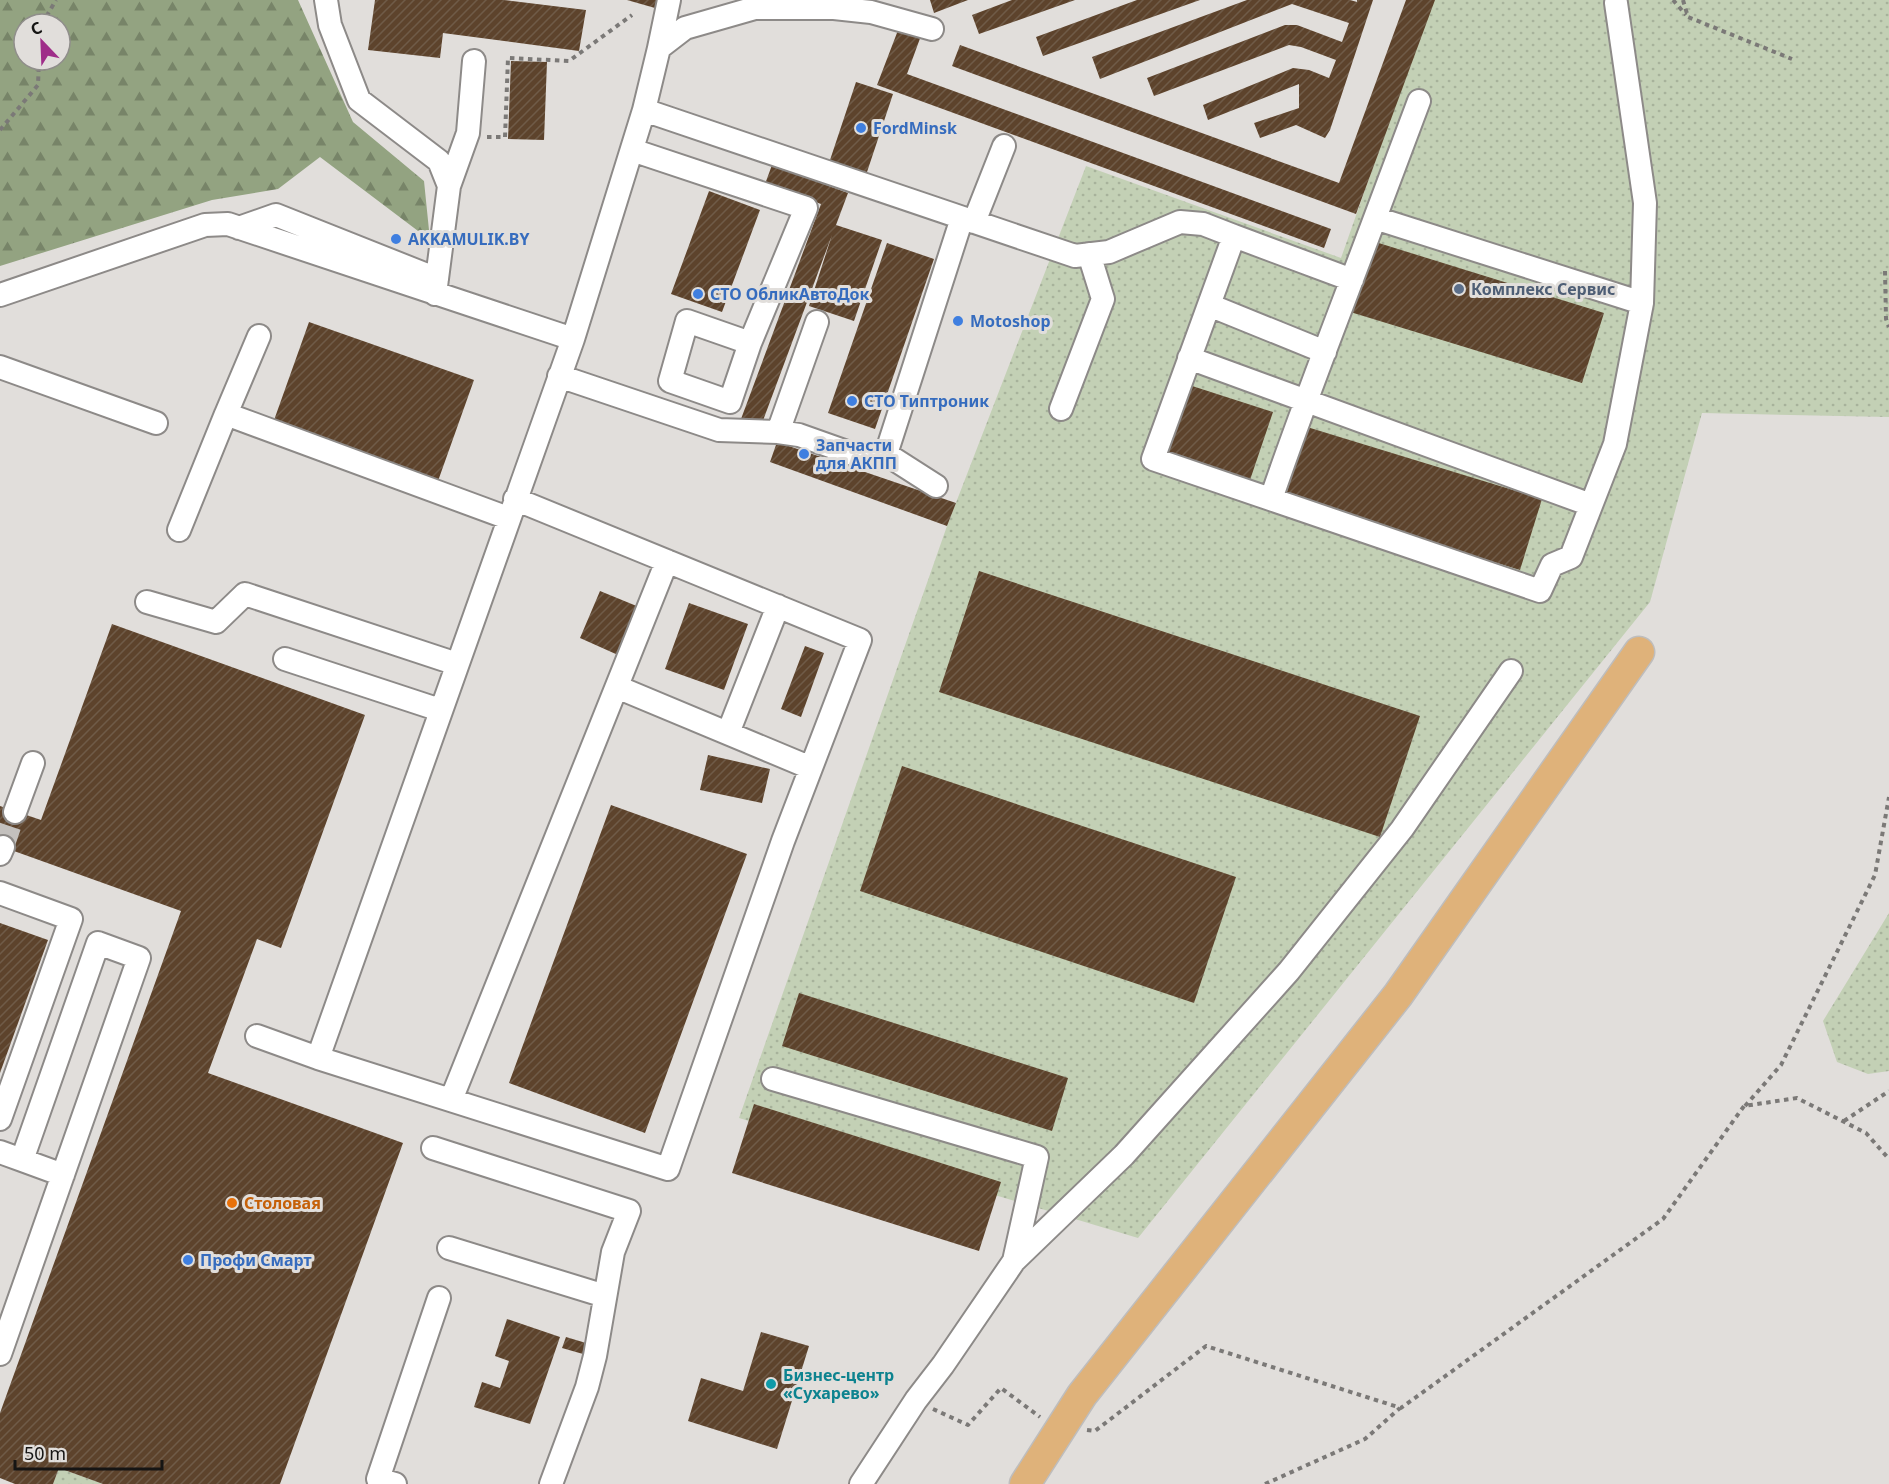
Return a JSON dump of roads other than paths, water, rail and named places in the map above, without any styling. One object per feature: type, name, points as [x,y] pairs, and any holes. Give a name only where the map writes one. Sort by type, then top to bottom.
[{"type":"main road","points":[[1025,1484],[1082,1395],[1398,995],[1639,652]]},
{"type":"lane","points":[[326,0],[330,25],[359,100],[439,161],[449,186]]},
{"type":"lane","points":[[318,1058],[573,339],[644,110],[669,0]]},
{"type":"lane","points":[[1234,236],[1153,459],[1540,591],[1552,565],[1571,558],[1615,444],[1642,303],[1645,203],[1616,3]]},
{"type":"lane","points":[[658,48],[685,28],[755,8],[834,8],[871,12],[893,9],[932,28]]},
{"type":"lane","points":[[436,287],[449,186],[467,136],[474,61]]},
{"type":"lane","points":[[1271,499],[1305,399],[1325,352],[1419,101]]},
{"type":"lane","points":[[644,110],[1075,256],[1109,252],[1180,222],[1203,224],[1352,280]]},
{"type":"lane","points":[[559,376],[719,430],[799,435],[861,457],[874,459],[886,454],[968,220],[1004,146]]},
{"type":"lane","points":[[632,150],[806,208],[750,343]]},
{"type":"lane","points":[[1375,218],[1642,303]]},
{"type":"lane","points":[[0,295],[205,225],[228,224],[436,287],[573,339]]},
{"type":"lane","points":[[1061,409],[1103,299],[1089,254]]},
{"type":"lane","points":[[1209,305],[1325,352]]},
{"type":"lane","points":[[778,432],[818,322]]},
{"type":"lane","points":[[179,530],[259,336]]},
{"type":"lane","points":[[1189,358],[1591,505]]},
{"type":"lane","points":[[0,367],[156,423]]},
{"type":"lane","points":[[226,414],[667,561],[860,640],[783,841],[668,1169],[318,1058],[257,1036]]},
{"type":"lane","points":[[886,454],[936,486]]},
{"type":"lane","points":[[451,1100],[667,561]]},
{"type":"lane","points":[[147,602],[216,622],[245,594],[457,664]]},
{"type":"lane","points":[[728,734],[778,606]]},
{"type":"lane","points":[[285,659],[440,710]]},
{"type":"lane","points":[[861,1484],[916,1400],[943,1365],[1014,1261],[1124,1155],[1289,971],[1402,829],[1511,671]]},
{"type":"lane","points":[[617,687],[811,768]]},
{"type":"lane","points":[[15,812],[33,763]]},
{"type":"lane","points":[[0,893],[71,919],[0,1119]]},
{"type":"lane","points":[[0,1354],[139,957],[98,943],[22,1160]]},
{"type":"lane","points":[[774,1079],[1037,1157],[1014,1261]]},
{"type":"lane","points":[[433,1148],[629,1211],[613,1252],[595,1356],[587,1387],[551,1484]]},
{"type":"lane","points":[[0,1152],[63,1175]]},
{"type":"lane","points":[[448,1248],[605,1296]]},
{"type":"lane","points":[[383,1482],[439,1299]]},
{"type":"tunnel","points":[[3,847],[15,812]]},
{"type":"place","name":"FordMinsk","points":[[861,128]]},
{"type":"place","name":"AKKAMULIK.BY","points":[[396,239]]},
{"type":"place","name":"Комплекс Сервис","points":[[1459,289]]},
{"type":"place","name":"СТО ОбликАвтоДок","points":[[698,294]]},
{"type":"place","name":"Motoshop","points":[[958,321]]},
{"type":"place","name":"СТО Типтроник","points":[[852,401]]},
{"type":"place","name":"Запчасти для АКПП","points":[[804,454]]},
{"type":"place","name":"Столовая","points":[[232,1203]]},
{"type":"place","name":"Профи Смарт","points":[[188,1260]]},
{"type":"place","name":"Бизнес-центр «Сухарево»","points":[[771,1384]]}]
